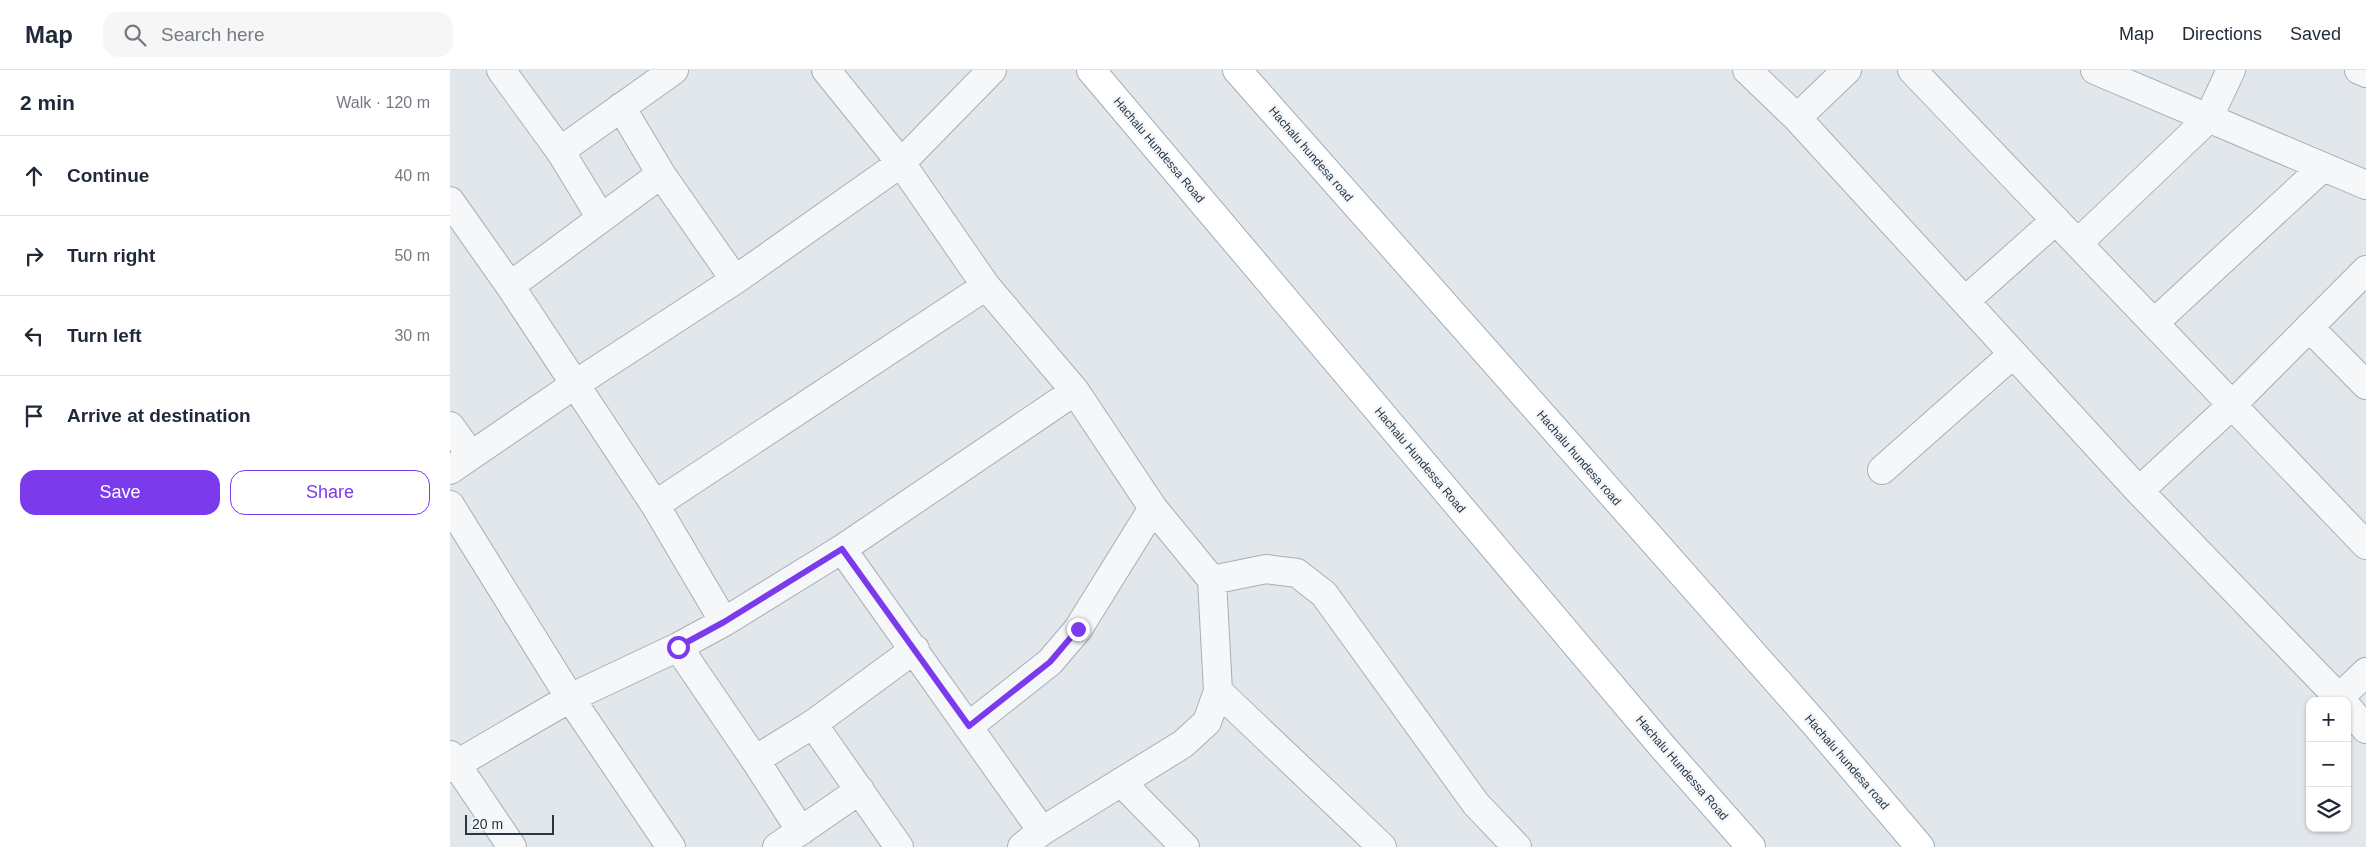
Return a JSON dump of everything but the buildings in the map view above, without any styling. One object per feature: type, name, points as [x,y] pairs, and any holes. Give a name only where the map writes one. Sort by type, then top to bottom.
[{"type":"main road","name":"Hachalu Hundessa Road","points":[[1091,70],[1660,745],[1752,847]]},
{"type":"main road","name":"Hachalu hundesa road","points":[[1239,71],[1816,725],[1920,847]]},
{"type":"street","points":[[501,70],[560,151],[601,218]]},
{"type":"street","points":[[560,151],[674,70]]},
{"type":"street","points":[[826,70],[902,162],[986,286],[1076,391],[1153,508],[1212,580],[1218,691],[1207,722],[1183,744],[1032,839],[969,726],[842,549]]},
{"type":"street","points":[[450,426],[461,463],[574,385],[735,280],[902,162],[992,70]]},
{"type":"street","points":[[1747,70],[1797,118],[2139,491],[2338,697]]},
{"type":"street","points":[[1797,118],[1847,70]]},
{"type":"street","points":[[1912,70],[2366,544]]},
{"type":"street","points":[[2095,70],[2366,185]]},
{"type":"street","points":[[2078,243],[2208,119],[2231,70]]},
{"type":"street","points":[[2359,70],[2366,73]]},
{"type":"street","points":[[621,108],[661,174],[735,280]]},
{"type":"street","points":[[2154,323],[2324,167]]},
{"type":"street","points":[[510,286],[661,174]]},
{"type":"street","points":[[450,201],[510,286],[655,505],[724,622]]},
{"type":"street","points":[[1965,301],[2056,220]]},
{"type":"street","points":[[2139,491],[2232,404],[2366,270]]},
{"type":"street","points":[[655,505],[986,286]]},
{"type":"street","points":[[2309,328],[2366,386]]},
{"type":"street","points":[[1882,470],[2013,354]]},
{"type":"street","points":[[512,847],[452,762],[570,698],[678,647],[724,622],[842,549],[1076,391]]},
{"type":"street","points":[[450,505],[570,698],[671,847]]},
{"type":"street","points":[[969,726],[1050,662],[1078,629],[1153,508]]},
{"type":"street","points":[[1212,580],[1266,568],[1297,573],[1324,594],[1476,804],[1517,847]]},
{"type":"street","points":[[678,647],[756,760],[801,831]]},
{"type":"street","points":[[756,760],[813,724],[915,649]]},
{"type":"street","points":[[2347,697],[2366,672]]},
{"type":"street","points":[[1218,691],[1382,847]]},
{"type":"street","points":[[2351,711],[2366,729]]},
{"type":"street","points":[[813,724],[899,847]]},
{"type":"street","points":[[1121,782],[1185,847]]},
{"type":"street","points":[[777,847],[860,790]]},
{"type":"route","points":[[678,647],[724,622],[842,549],[969,726],[1050,662],[1078,629]]}]
